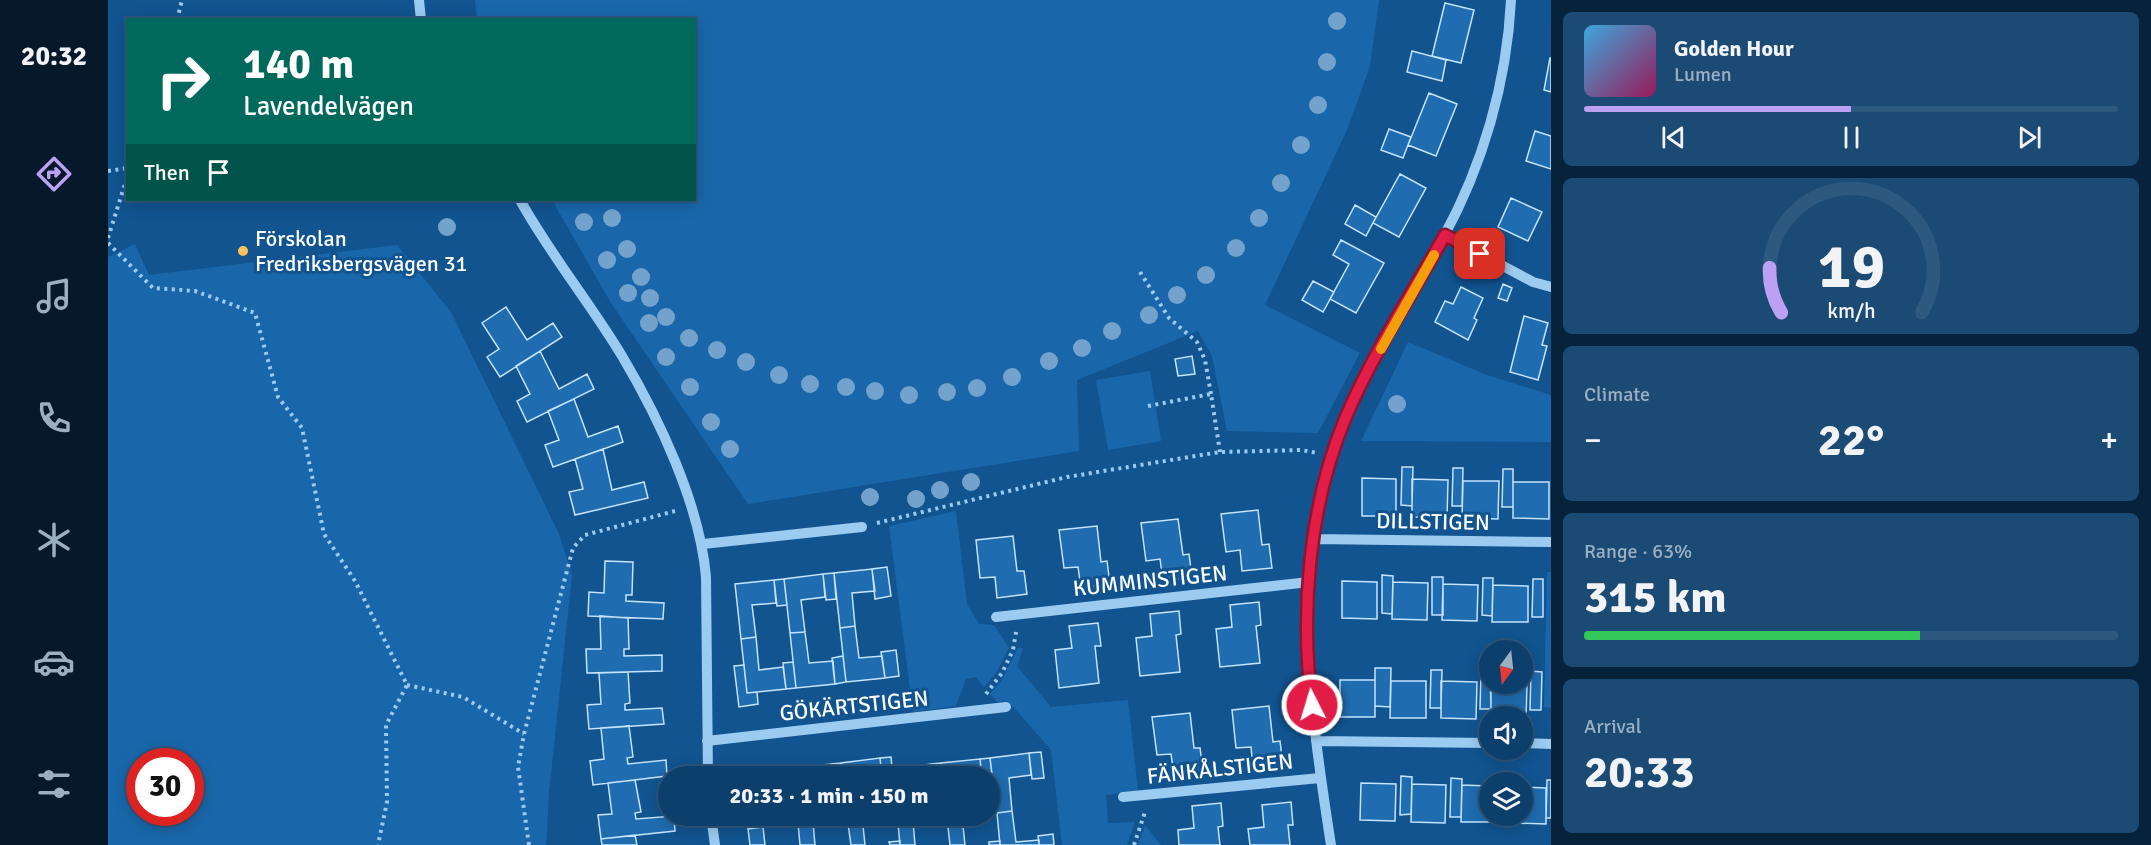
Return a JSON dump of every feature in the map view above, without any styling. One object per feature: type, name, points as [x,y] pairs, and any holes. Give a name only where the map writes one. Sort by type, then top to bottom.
[{"type":"street","points":[[419,0],[421,18]]},
{"type":"street","points":[[1331,845],[1320,778],[1307,639],[1309,582],[1314,539],[1333,456],[1360,386],[1445,235],[1481,153],[1497,99],[1506,54],[1511,0]]},
{"type":"street","points":[[521,201],[623,357],[671,454],[691,507],[703,544],[707,633],[708,766]]},
{"type":"street","points":[[1445,235],[1533,282],[1551,287]]},
{"type":"street","points":[[703,544],[862,527]]},
{"type":"street","name":"DILLSTIGEN","points":[[1314,539],[1551,542]]},
{"type":"street","name":"KUMMINSTIGEN","points":[[996,617],[1309,582]]},
{"type":"street","name":"GÖKÄRTSTIGEN","points":[[707,741],[1006,707]]},
{"type":"street","points":[[1316,741],[1479,743]]},
{"type":"street","points":[[1533,743],[1551,744]]},
{"type":"street","name":"FÄNKÅLSTIGEN","points":[[1123,797],[1320,778]]},
{"type":"street","points":[[712,826],[715,845]]},
{"type":"path","points":[[178,18],[182,0]]},
{"type":"path","points":[[108,171],[126,168]]},
{"type":"path","points":[[108,238],[126,180]]},
{"type":"path","points":[[108,243],[153,288],[195,291],[255,313],[278,398],[302,428],[324,534],[355,581],[407,685]]},
{"type":"path","points":[[1140,272],[1169,318],[1197,342],[1205,360],[1220,452]]},
{"type":"path","points":[[1148,406],[1211,394]]},
{"type":"path","points":[[862,527],[1067,477],[1220,452],[1301,450],[1333,456]]},
{"type":"path","points":[[529,845],[518,767],[524,734],[573,548],[585,535],[691,507]]},
{"type":"path","points":[[977,710],[988,689],[1002,674],[1013,650],[1019,615]]},
{"type":"path","points":[[407,685],[463,697],[524,734]]},
{"type":"path","points":[[378,845],[387,802],[386,725],[407,685]]},
{"type":"path","points":[[1134,845],[1151,794]]},
{"type":"shaded area","points":[[475,0],[1379,0],[1370,66],[1347,130],[1265,305],[1360,353],[1318,433],[1227,431],[1212,356],[1198,331],[1077,380],[1079,451],[748,504],[611,303],[553,201],[696,201],[696,18],[477,18]]},
{"type":"shaded area","points":[[135,244],[149,275],[397,245],[451,312],[559,534],[572,575],[549,793],[546,845],[108,845],[108,257]]},
{"type":"shaded area","points":[[1408,342],[1487,375],[1551,395],[1551,442],[1361,441]]},
{"type":"shaded area","points":[[1150,371],[1161,441],[1108,450],[1096,380]]},
{"type":"shaded area","points":[[956,511],[967,604],[979,624],[994,625],[1009,648],[996,673],[984,687],[976,677],[966,679],[956,706],[913,712],[889,526]]},
{"type":"shaded area","points":[[1547,572],[1551,572],[1551,708],[1544,707]]},
{"type":"shaded area","points":[[1018,648],[1023,648],[1017,666],[1051,707],[1128,700],[1138,791],[1106,795],[1108,823],[1135,822],[1127,845],[1062,845],[1051,750],[1008,701],[997,702],[990,694],[1002,680]]},
{"type":"shaded area","points":[[1145,825],[1161,845],[1138,845]]},
{"type":"building","points":[[1445,3],[1474,10],[1461,63],[1432,56]]},
{"type":"building","points":[[1412,51],[1446,60],[1442,81],[1407,72]]},
{"type":"building","points":[[1551,58],[1551,92],[1544,90]]},
{"type":"building","points":[[1429,93],[1457,104],[1436,156],[1408,145]]},
{"type":"building","points":[[1389,129],[1411,137],[1403,158],[1381,150]]},
{"type":"building","points":[[1535,131],[1551,136],[1551,169],[1526,161]]},
{"type":"building","points":[[1400,174],[1426,188],[1399,237],[1373,223]]},
{"type":"building","points":[[1511,198],[1542,212],[1528,241],[1498,227]]},
{"type":"building","points":[[1355,205],[1376,217],[1366,236],[1345,224]]},
{"type":"building","points":[[1341,240],[1384,263],[1356,313],[1330,299],[1349,264],[1333,255]]},
{"type":"building","points":[[1313,281],[1334,292],[1323,312],[1302,300]]},
{"type":"building","points":[[1503,284],[1512,288],[1507,301],[1498,298]]},
{"type":"building","points":[[1461,287],[1483,298],[1468,340],[1435,322],[1445,301],[1453,304]]},
{"type":"building","points":[[506,307],[527,340],[553,323],[562,337],[500,377],[487,357],[499,349],[482,323]]},
{"type":"building","points":[[1524,316],[1548,323],[1542,345],[1547,346],[1538,380],[1510,372]]},
{"type":"building","points":[[540,351],[559,389],[587,374],[594,389],[527,422],[517,401],[530,394],[516,366]]},
{"type":"building","points":[[1192,356],[1195,374],[1178,376],[1175,359]]},
{"type":"building","points":[[574,399],[588,437],[618,426],[623,442],[553,467],[545,445],[559,440],[548,411]]},
{"type":"building","points":[[603,449],[612,490],[644,482],[648,498],[575,515],[569,492],[583,489],[575,459]]},
{"type":"building","points":[[1402,467],[1413,467],[1412,506],[1401,505]]},
{"type":"building","points":[[1453,468],[1463,468],[1462,506],[1452,506]]},
{"type":"building","points":[[1503,469],[1513,469],[1513,507],[1502,507]]},
{"type":"building","points":[[1362,478],[1396,479],[1396,516],[1362,516]]},
{"type":"building","points":[[1412,479],[1448,480],[1447,518],[1412,517]]},
{"type":"building","points":[[1463,481],[1499,481],[1498,519],[1462,518]]},
{"type":"building","points":[[1513,482],[1549,482],[1549,519],[1513,518]]},
{"type":"building","points":[[1258,510],[1262,545],[1269,544],[1272,568],[1242,571],[1240,550],[1226,552],[1221,514]]},
{"type":"building","points":[[1178,519],[1183,555],[1189,554],[1192,577],[1163,581],[1160,559],[1146,561],[1141,523]]},
{"type":"building","points":[[1097,526],[1101,562],[1107,561],[1110,584],[1081,588],[1078,567],[1064,568],[1059,530]]},
{"type":"building","points":[[1013,536],[1017,571],[1024,571],[1027,594],[997,598],[995,577],[980,578],[976,540]]},
{"type":"building","points":[[605,561],[633,562],[632,595],[626,595],[626,601],[664,603],[663,619],[588,616],[589,592],[604,593]]},
{"type":"building","points":[[887,567],[891,596],[875,599],[872,569]]},
{"type":"building","points":[[872,569],[875,591],[852,593],[855,626],[840,628],[834,573]]},
{"type":"building","points":[[834,573],[836,599],[826,600],[823,574]]},
{"type":"building","points":[[823,574],[825,597],[801,600],[805,632],[790,633],[784,579]]},
{"type":"building","points":[[1382,575],[1393,576],[1392,614],[1382,613]]},
{"type":"building","points":[[1432,577],[1443,577],[1443,615],[1432,615]]},
{"type":"building","points":[[1483,578],[1493,578],[1492,616],[1482,615]]},
{"type":"building","points":[[784,579],[787,605],[777,606],[774,580]]},
{"type":"building","points":[[1533,579],[1543,579],[1543,617],[1532,617]]},
{"type":"building","points":[[774,580],[776,603],[752,605],[756,637],[741,639],[735,584]]},
{"type":"building","points":[[1342,581],[1377,582],[1377,619],[1342,618]]},
{"type":"building","points":[[1393,582],[1428,583],[1427,620],[1392,619]]},
{"type":"building","points":[[1443,584],[1478,585],[1477,621],[1442,620]]},
{"type":"building","points":[[1493,585],[1528,586],[1528,622],[1492,622]]},
{"type":"building","points":[[1259,602],[1261,625],[1256,626],[1260,663],[1220,667],[1216,629],[1232,627],[1230,605]]},
{"type":"building","points":[[1179,611],[1181,634],[1176,635],[1180,672],[1140,676],[1136,638],[1152,636],[1150,614]]},
{"type":"building","points":[[600,616],[628,618],[629,649],[624,649],[624,656],[662,655],[662,671],[587,673],[586,649],[601,649]]},
{"type":"building","points":[[1098,623],[1101,646],[1095,646],[1099,683],[1059,688],[1055,650],[1072,648],[1069,626]]},
{"type":"building","points":[[855,626],[859,658],[882,656],[885,678],[846,682],[840,628]]},
{"type":"building","points":[[805,632],[809,663],[833,661],[835,684],[796,688],[790,633]]},
{"type":"building","points":[[756,637],[759,670],[783,667],[786,689],[747,693],[741,639]]},
{"type":"building","points":[[896,650],[899,676],[885,678],[881,652]]},
{"type":"building","points":[[843,656],[846,682],[835,684],[832,658]]},
{"type":"building","points":[[793,662],[796,688],[786,689],[783,663]]},
{"type":"building","points":[[744,665],[747,693],[757,692],[758,704],[739,707],[734,666]]},
{"type":"building","points":[[1375,668],[1391,668],[1390,707],[1375,706]]},
{"type":"building","points":[[1431,670],[1442,670],[1441,708],[1430,708]]},
{"type":"building","points":[[1533,671],[1542,672],[1541,710],[1533,710],[1533,706],[1530,706],[1530,694],[1533,694]]},
{"type":"building","points":[[628,672],[630,703],[625,704],[625,710],[662,708],[664,724],[589,729],[587,705],[601,704],[599,673]]},
{"type":"building","points":[[1340,680],[1375,680],[1375,717],[1340,717]]},
{"type":"building","points":[[1391,681],[1426,681],[1426,718],[1390,718]]},
{"type":"building","points":[[1441,681],[1477,682],[1476,719],[1441,718]]},
{"type":"building","points":[[1480,694],[1491,694],[1491,706],[1480,706]]},
{"type":"building","points":[[1491,694],[1527,694],[1526,706],[1491,706]]},
{"type":"building","points":[[1269,706],[1273,742],[1280,741],[1283,765],[1253,768],[1251,747],[1236,748],[1232,710]]},
{"type":"building","points":[[1190,713],[1194,748],[1200,748],[1203,771],[1174,775],[1171,754],[1157,755],[1152,717]]},
{"type":"building","points":[[629,726],[633,757],[627,758],[628,764],[666,760],[666,766],[658,766],[658,777],[593,785],[590,761],[604,759],[601,728]]},
{"type":"building","points":[[1041,752],[1044,778],[1032,779],[1029,753]]},
{"type":"building","points":[[1029,753],[1031,775],[1009,778],[1012,811],[1000,813],[1000,766],[991,766],[990,758]]},
{"type":"building","points":[[891,757],[892,766],[881,766],[880,758]]},
{"type":"building","points":[[880,758],[881,766],[841,766],[841,763]]},
{"type":"building","points":[[990,758],[991,766],[981,766],[980,759]]},
{"type":"building","points":[[980,759],[981,766],[941,766],[941,763]]},
{"type":"building","points":[[841,763],[841,766],[831,766],[831,764]]},
{"type":"building","points":[[941,763],[941,766],[931,766],[931,764]]},
{"type":"building","points":[[1401,776],[1412,777],[1411,814],[1400,815]]},
{"type":"building","points":[[1451,778],[1462,779],[1461,817],[1450,817]]},
{"type":"building","points":[[635,780],[641,812],[635,813],[636,819],[658,817],[658,826],[675,826],[675,831],[601,839],[598,815],[612,814],[608,783]]},
{"type":"building","points":[[1547,780],[1551,780],[1551,818],[1546,818]]},
{"type":"building","points":[[1361,783],[1396,784],[1395,821],[1360,820]]},
{"type":"building","points":[[1412,784],[1446,785],[1445,823],[1411,822]]},
{"type":"building","points":[[1462,785],[1479,786],[1479,822],[1461,822]]},
{"type":"building","points":[[1533,787],[1546,788],[1546,824],[1533,824]]},
{"type":"building","points":[[1291,802],[1293,825],[1288,825],[1290,845],[1250,845],[1248,829],[1264,827],[1262,805]]},
{"type":"building","points":[[1221,803],[1223,826],[1218,827],[1220,845],[1179,845],[1178,830],[1194,828],[1192,806]]},
{"type":"building","points":[[1012,811],[1016,842],[1039,840],[1039,845],[1000,845],[1000,813]]},
{"type":"building","points":[[748,826],[763,826],[763,827],[748,829]]},
{"type":"building","points":[[798,826],[813,826],[815,845],[800,845]]},
{"type":"building","points":[[848,826],[863,826],[865,845],[851,845]]},
{"type":"building","points":[[898,826],[913,826],[915,845],[900,845]]},
{"type":"building","points":[[948,826],[963,826],[965,845],[950,845]]},
{"type":"building","points":[[763,827],[765,845],[750,845],[748,829]]},
{"type":"building","points":[[1053,834],[1054,845],[1039,845],[1038,836]]},
{"type":"building","points":[[635,835],[637,845],[602,845],[601,839]]},
{"type":"building","points":[[900,841],[900,845],[890,845],[889,842]]},
{"type":"building","points":[[1000,841],[1000,845],[989,845],[989,842]]},
{"type":"slow traffic","points":[[1381,349],[1434,255]]},
{"type":"place","name":"Förskolan Fredriksbergsvägen 31","points":[[243,251]]},
{"type":"route","points":[[1312,705],[1307,639],[1309,582],[1321,501],[1344,421],[1360,386],[1445,235],[1480,254]]}]
